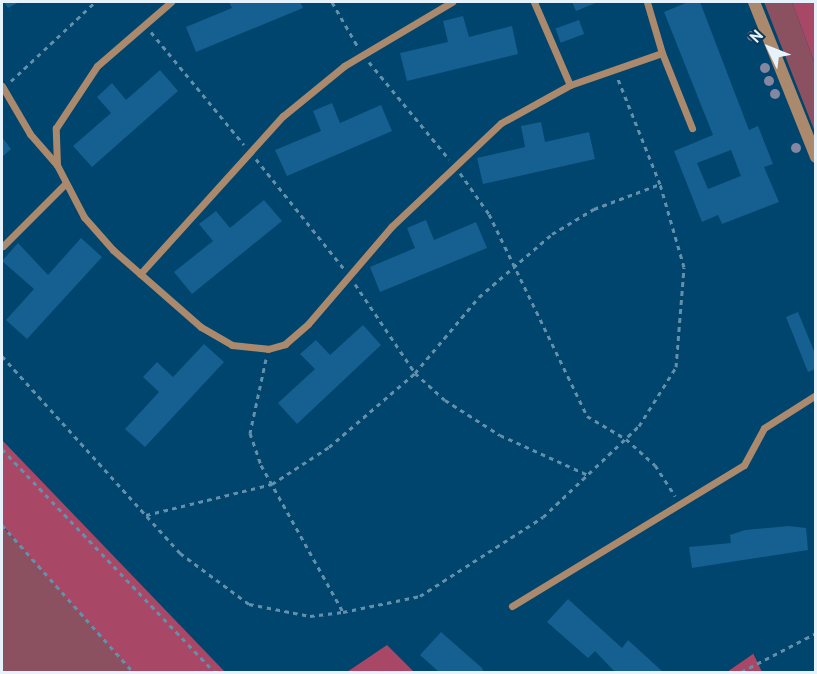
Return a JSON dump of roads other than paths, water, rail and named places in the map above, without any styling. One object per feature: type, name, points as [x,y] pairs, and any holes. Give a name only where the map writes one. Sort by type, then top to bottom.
[{"type":"street","points":[[754,2],[816,157]]},
{"type":"lane","points":[[57,165],[56,128],[97,66],[171,2]]},
{"type":"lane","points":[[140,274],[284,116],[362,54],[452,2]]},
{"type":"lane","points":[[534,2],[570,85]]},
{"type":"lane","points":[[647,2],[662,53],[692,128]]},
{"type":"lane","points":[[2,87],[30,134],[57,165],[84,217],[140,274],[201,327],[232,345],[268,349],[285,344],[308,324],[453,164],[501,123],[570,85],[662,53]]},
{"type":"lane","points":[[3,246],[65,184]]},
{"type":"lane","points":[[512,606],[744,465],[764,428],[816,395]]}]
